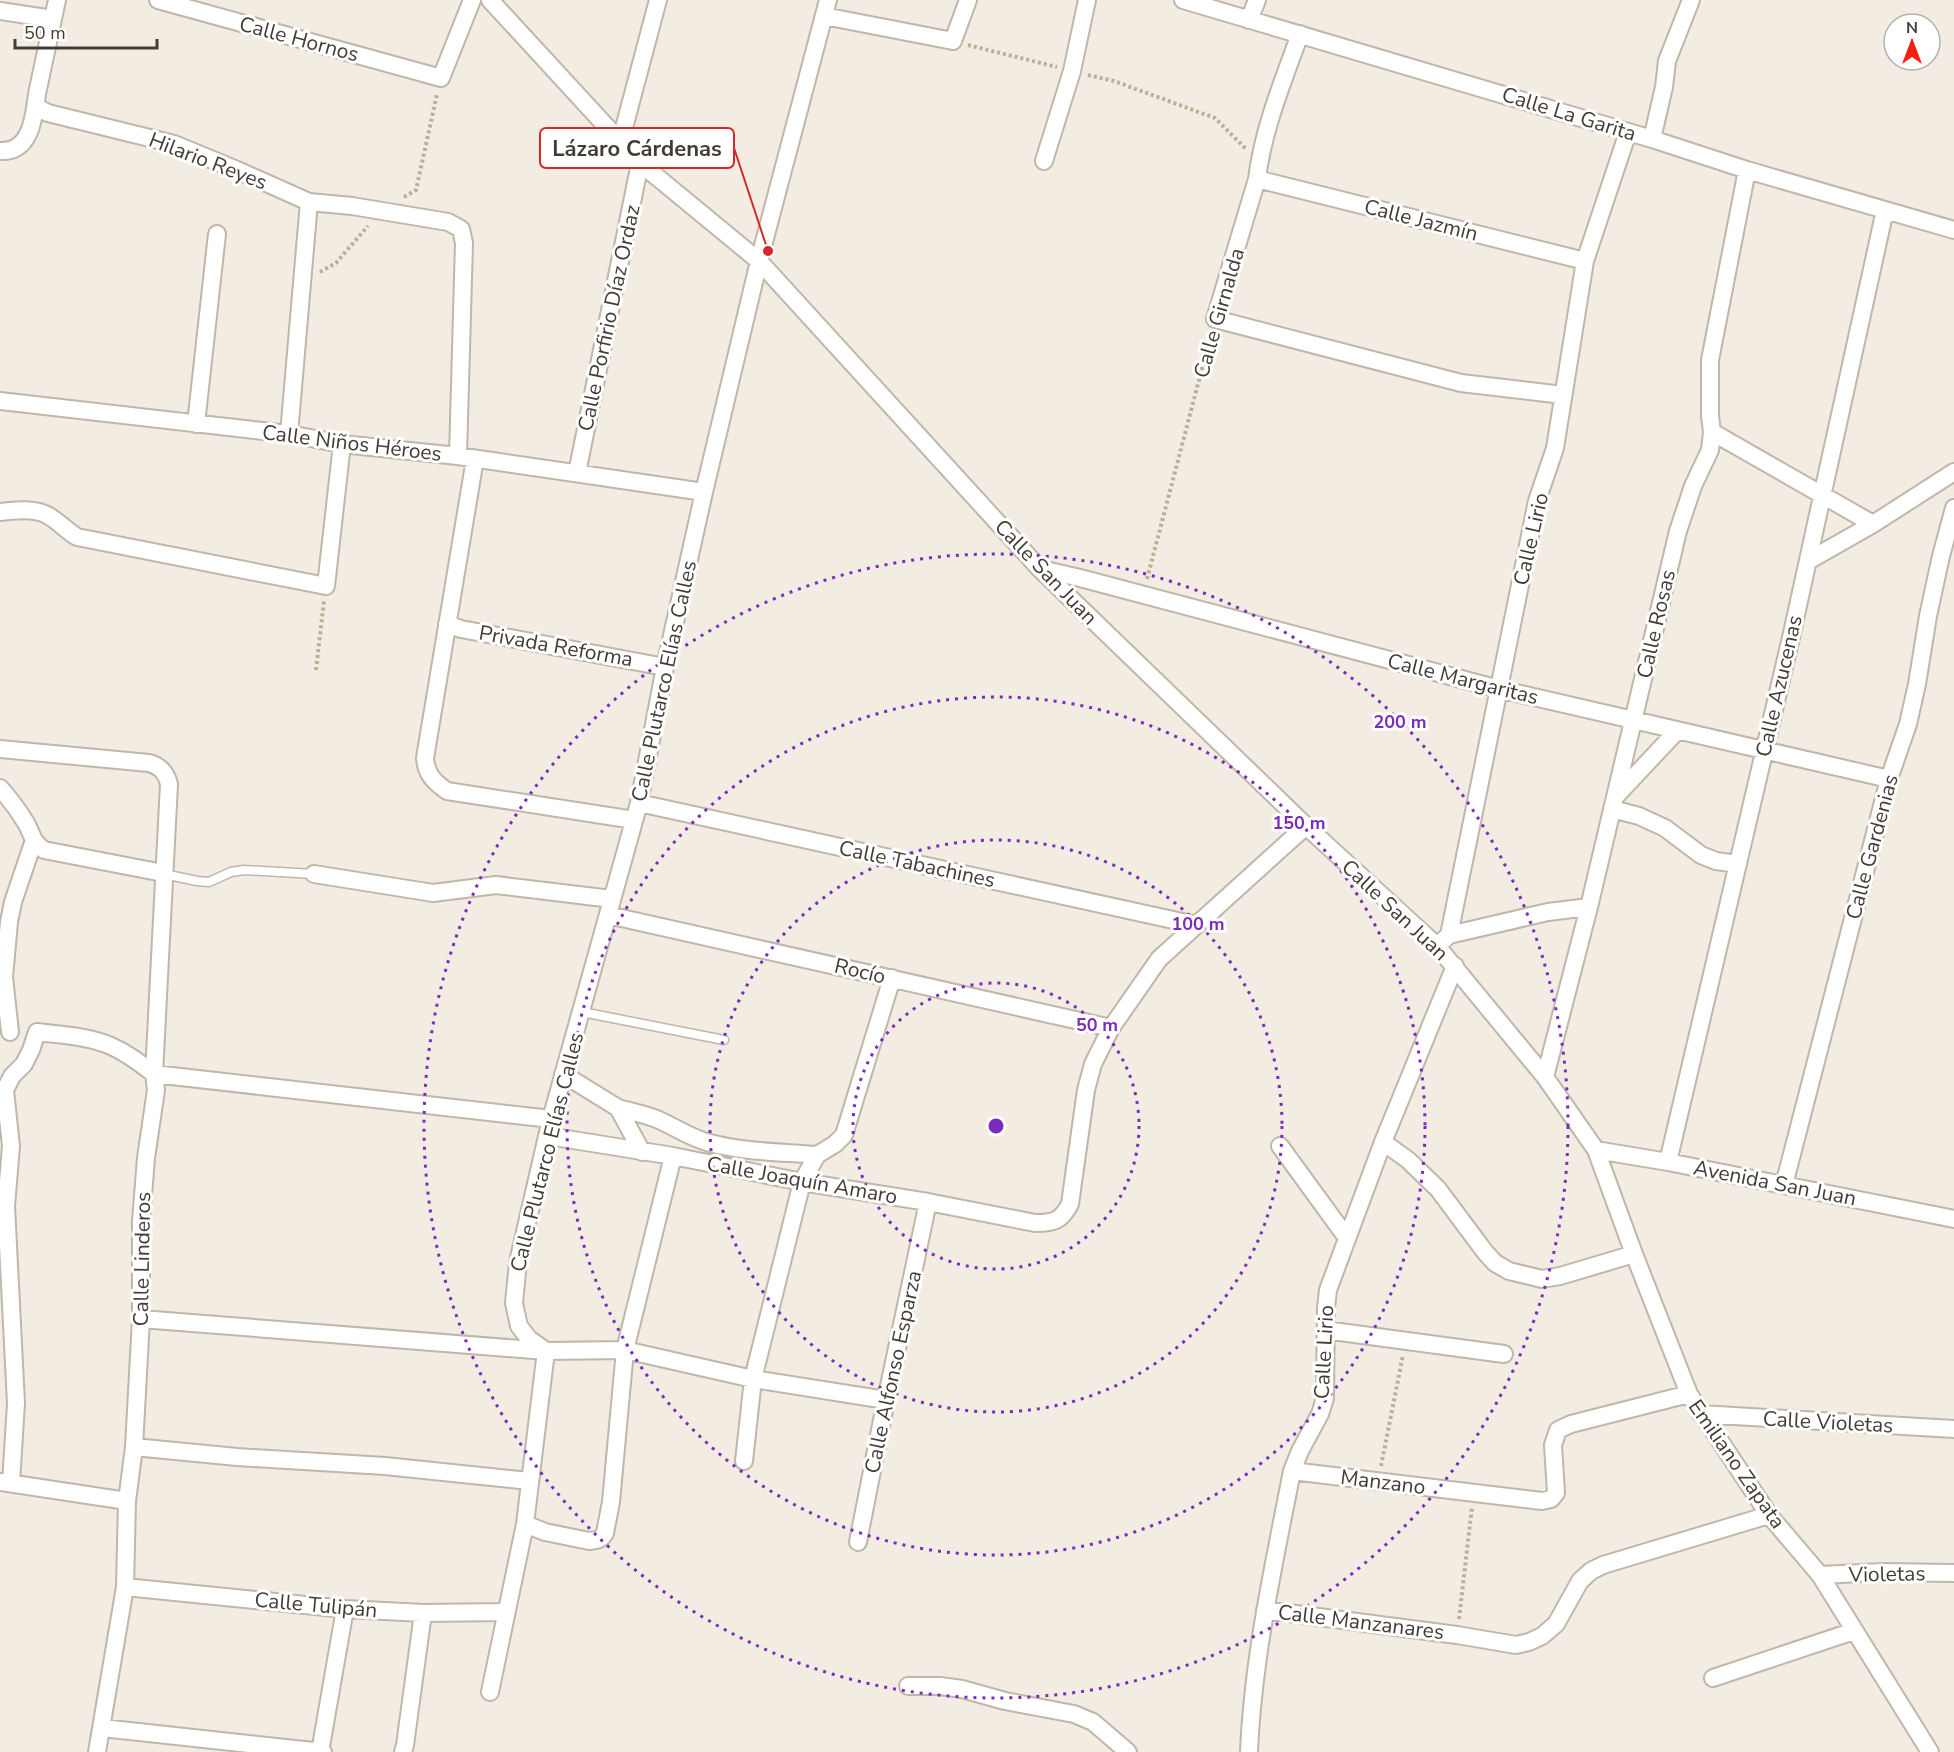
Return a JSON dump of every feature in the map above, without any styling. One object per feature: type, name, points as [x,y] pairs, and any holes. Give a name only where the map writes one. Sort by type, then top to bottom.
[{"type":"street","points":[[0,151],[8,152],[20,147],[28,135],[36,107],[57,0]]},
{"type":"street","name":"Calle Hornos","points":[[158,0],[441,78]]},
{"type":"street","points":[[441,78],[472,0]]},
{"type":"street","name":"Calle San Juan","points":[[490,0],[640,163],[759,261],[1040,569],[1306,826],[1443,940],[1455,966],[1545,1077],[1596,1150]]},
{"type":"street","points":[[620,143],[658,0]]},
{"type":"street","points":[[826,8],[953,41],[968,0]]},
{"type":"street","points":[[1044,160],[1072,71],[1087,0]]},
{"type":"street","name":"Calle La Garita","points":[[1183,0],[1954,230]]},
{"type":"street","points":[[1249,20],[1257,0]]},
{"type":"street","points":[[1652,139],[1664,87],[1667,61],[1691,0]]},
{"type":"street","name":"Calle Plutarco Elías Calles","points":[[546,1351],[529,1339],[519,1326],[514,1303],[518,1262],[551,1119],[637,812],[665,667],[704,492],[759,261],[826,8]]},
{"type":"street","points":[[0,11],[52,19]]},
{"type":"street","name":"Calle Girnalda","points":[[1215,320],[1257,179],[1267,127],[1299,34]]},
{"type":"street","name":"Hilario Reyes","points":[[36,107],[48,113],[174,144],[309,202],[352,206],[448,222],[460,229],[464,243],[458,456]]},
{"type":"street","name":"Calle Lirio","points":[[1443,940],[1499,689],[1537,501],[1555,448],[1585,261],[1628,132]]},
{"type":"street","name":"Calle Porfirio Díaz Ordaz","points":[[577,473],[640,163]]},
{"type":"street","name":"Calle Rosas","points":[[1545,1077],[1589,907],[1678,531],[1693,486],[1710,450],[1712,432],[1710,360],[1747,170]]},
{"type":"street","name":"Calle Jazmín","points":[[1257,179],[1585,261]]},
{"type":"street","points":[[289,434],[309,202]]},
{"type":"street","name":"Calle Azucenas","points":[[1668,1162],[1808,561],[1885,210]]},
{"type":"street","points":[[196,424],[217,234]]},
{"type":"street","points":[[1215,320],[1461,383],[1563,394]]},
{"type":"street","name":"Calle Niños Héroes","points":[[0,401],[289,434],[342,444],[458,456],[704,492]]},
{"type":"street","points":[[1712,432],[1873,524]]},
{"type":"street","points":[[0,512],[39,512],[50,517],[64,530],[77,537],[326,586],[342,444]]},
{"type":"street","points":[[447,624],[475,459]]},
{"type":"street","points":[[1808,561],[1873,524],[1954,472]]},
{"type":"street","name":"Calle Gardenias","points":[[1784,1185],[1889,779],[1908,724],[1930,606],[1954,508]]},
{"type":"street","name":"Calle Margaritas","points":[[1040,569],[1499,689],[1889,779]]},
{"type":"street","name":"Privada Reforma","points":[[447,624],[461,629],[665,667]]},
{"type":"street","name":"Calle Tabachines","points":[[447,624],[425,758],[430,777],[447,791],[637,812],[1196,925]]},
{"type":"street","points":[[1677,731],[1614,803],[1665,828],[1701,855],[1716,861],[1738,864]]},
{"type":"street","name":"Calle Linderos","points":[[0,749],[149,763],[163,770],[169,784],[154,1074],[156,1090],[146,1158],[141,1221],[141,1319],[134,1447],[127,1500],[125,1587],[97,1752]]},
{"type":"street","points":[[0,788],[28,826],[33,843],[13,902],[9,922],[4,977],[5,1032],[37,1032],[85,1038],[109,1045],[129,1055],[154,1074],[551,1119]]},
{"type":"street","points":[[1111,1028],[1159,959],[1306,826]]},
{"type":"street","points":[[33,843],[57,854],[163,873]]},
{"type":"street","name":"Rocío","points":[[314,874],[432,893],[496,885],[610,907],[891,978],[1111,1028]]},
{"type":"street","points":[[1443,940],[1548,912],[1589,907]]},
{"type":"street","name":"Calle Lirio","points":[[1249,1752],[1250,1717],[1265,1610],[1292,1471],[1320,1414],[1325,1398],[1325,1330],[1328,1290],[1383,1142],[1455,966]]},
{"type":"street","points":[[744,1461],[753,1379],[802,1182],[817,1155],[836,1144],[844,1135],[891,978]]},
{"type":"street","name":"Calle Joaquín Amaro","points":[[548,1136],[673,1156],[802,1182],[928,1202],[1035,1223],[1046,1223],[1056,1221],[1064,1215],[1070,1204],[1086,1090],[1093,1064],[1111,1028]]},
{"type":"street","points":[[37,1032],[24,1064],[12,1076],[4,1090],[11,1146],[6,1206],[16,1403],[6,1483],[127,1500]]},
{"type":"street","points":[[563,1074],[618,1108],[660,1121],[685,1135],[711,1143],[745,1149],[817,1155]]},
{"type":"street","points":[[618,1108],[642,1152]]},
{"type":"street","points":[[1383,1142],[1408,1160],[1438,1189],[1485,1252],[1495,1263],[1509,1271],[1542,1279],[1560,1276],[1634,1254]]},
{"type":"street","points":[[1280,1146],[1347,1238]]},
{"type":"street","name":"Avenida San Juan","points":[[1596,1150],[1668,1162],[1954,1219]]},
{"type":"street","name":"Emiliano Zapata","points":[[1596,1150],[1689,1394],[1769,1515],[1820,1575],[1930,1752]]},
{"type":"street","points":[[525,1524],[545,1532],[589,1541],[603,1538],[611,1502],[625,1350],[673,1156]]},
{"type":"street","name":"Calle Alfonso Esparza","points":[[858,1542],[928,1202]]},
{"type":"street","points":[[141,1319],[546,1351],[625,1350],[753,1379],[886,1400]]},
{"type":"street","points":[[1325,1330],[1504,1354]]},
{"type":"street","points":[[490,1692],[525,1524],[546,1351]]},
{"type":"street","name":"Manzano","points":[[1292,1471],[1533,1501],[1551,1499],[1556,1493],[1557,1486],[1553,1445],[1558,1430],[1563,1426],[1689,1394]]},
{"type":"street","name":"Calle Violetas","points":[[1701,1414],[1954,1429]]},
{"type":"street","points":[[134,1447],[237,1457],[385,1466],[529,1481]]},
{"type":"street","name":"Calle Manzanares","points":[[1265,1610],[1516,1645],[1542,1636],[1556,1624],[1580,1581],[1591,1571],[1603,1565],[1769,1515]]},
{"type":"street","name":"Violetas","points":[[1820,1575],[1882,1572],[1954,1573]]},
{"type":"street","name":"Calle Tulipán","points":[[125,1587],[345,1608],[423,1613],[507,1612]]},
{"type":"street","points":[[102,1728],[321,1752],[345,1608]]},
{"type":"street","points":[[403,1752],[423,1613]]},
{"type":"street","points":[[1713,1678],[1854,1631]]},
{"type":"street","points":[[908,1686],[963,1689],[1005,1701],[1074,1714],[1092,1722],[1128,1752]]},
{"type":"lane","points":[[163,873],[208,882],[231,872],[244,870],[314,874]]},
{"type":"lane","points":[[582,1012],[724,1040]]},
{"type":"path","points":[[953,41],[1114,81],[1215,118],[1259,161]]},
{"type":"path","points":[[303,282],[336,263],[381,212],[416,190],[441,78]]},
{"type":"path","name":"Calle Girnalda","points":[[1143,595],[1215,320]]},
{"type":"path","points":[[316,670],[326,586]]},
{"type":"path","points":[[1378,1480],[1406,1340]]},
{"type":"path","points":[[1457,1635],[1473,1494]]},
{"type":"place","name":"Lázaro Cárdenas","points":[[768,251]]}]
